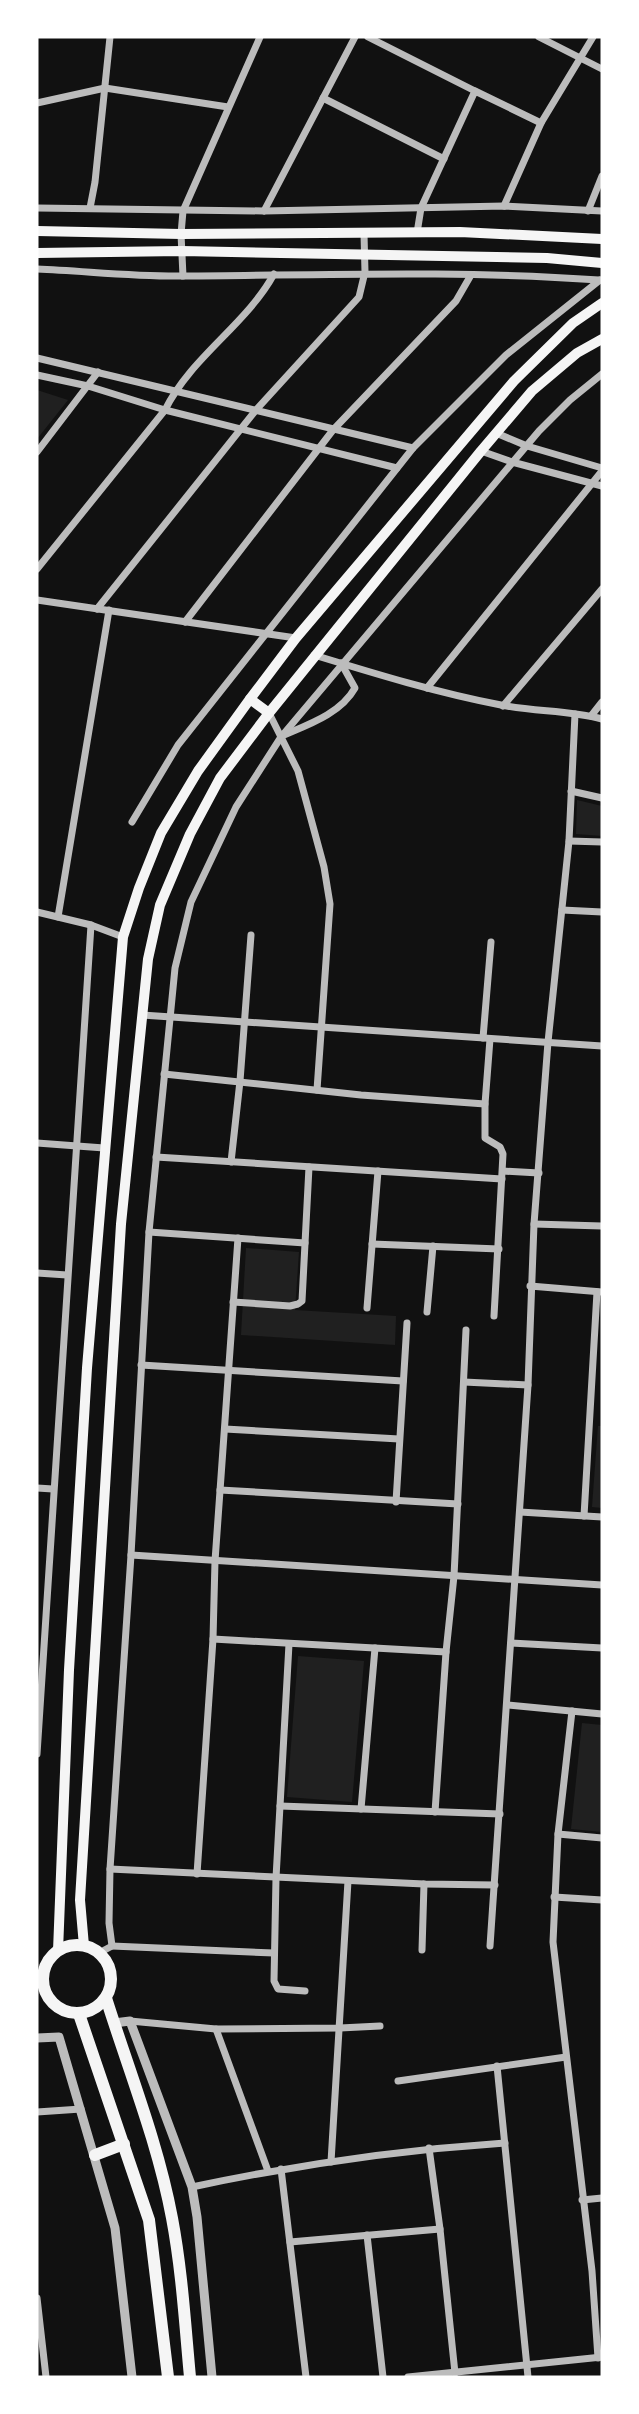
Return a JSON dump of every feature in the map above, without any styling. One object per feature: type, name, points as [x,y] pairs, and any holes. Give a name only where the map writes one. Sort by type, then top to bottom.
[{"type":"highway","points":[[84,1946],[105,1959],[111,1974],[111,1983],[106,1998],[89,2011],[79,2014],[60,2010],[40,1990],[40,1970],[58,1951],[66,1947],[84,1946]]},
{"type":"highway","points":[[106,1998],[164,2183],[172,2217],[180,2265],[190,2377]]},
{"type":"highway","points":[[79,2014],[149,2220],[168,2377]]},
{"type":"highway","points":[[95,2155],[124,2144]]},
{"type":"main road","points":[[37,231],[364,234],[460,232],[602,239]]},
{"type":"main road","points":[[37,253],[182,251],[547,258],[602,263]]},
{"type":"main road","points":[[58,1951],[69,1670],[86,1382],[123,937],[139,888],[161,833],[198,771],[296,638],[514,381],[573,323],[602,303]]},
{"type":"main road","points":[[84,1946],[80,1900],[121,1224],[148,959],[160,905],[190,834],[220,778],[314,655],[533,391],[577,353],[602,339]]},
{"type":"main road","points":[[250,699],[269,713]]},
{"type":"street","points":[[90,208],[110,37]]},
{"type":"street","points":[[183,276],[183,211],[260,37]]},
{"type":"street","points":[[264,211],[355,37]]},
{"type":"street","points":[[368,37],[541,123]]},
{"type":"street","points":[[540,37],[602,69]]},
{"type":"street","points":[[504,206],[541,123],[593,37]]},
{"type":"street","points":[[37,103],[105,88],[228,107]]},
{"type":"street","points":[[417,233],[421,208],[475,91]]},
{"type":"street","points":[[323,98],[444,159]]},
{"type":"street","points":[[588,211],[602,176]]},
{"type":"street","points":[[37,208],[264,211],[504,206],[602,211]]},
{"type":"street","points":[[97,610],[256,410],[352,307],[359,297],[365,272],[364,234]]},
{"type":"street","points":[[37,269],[183,276],[365,272],[601,279]]},
{"type":"street","points":[[37,569],[166,410],[175,390],[262,295],[274,274]]},
{"type":"street","points":[[184,622],[333,430],[456,301],[471,275]]},
{"type":"street","points":[[132,822],[178,745],[413,448],[506,355],[601,279]]},
{"type":"street","points":[[37,358],[413,448]]},
{"type":"street","points":[[37,452],[98,372]]},
{"type":"street","points":[[112,1947],[109,1923],[110,1869],[149,1232],[175,968],[191,902],[236,807],[281,737],[512,462],[570,400],[602,374]]},
{"type":"street","points":[[37,375],[88,386],[166,410],[397,468]]},
{"type":"street","points":[[427,688],[602,469],[527,446],[496,433]]},
{"type":"street","points":[[481,451],[602,486]]},
{"type":"street","points":[[503,706],[602,589]]},
{"type":"street","points":[[37,600],[296,638]]},
{"type":"street","points":[[58,917],[110,610]]},
{"type":"street","points":[[314,655],[427,688],[503,706],[602,719]]},
{"type":"street","points":[[281,737],[320,720],[350,698],[355,688],[341,663]]},
{"type":"street","points":[[591,716],[602,702]]},
{"type":"street","points":[[269,713],[298,771],[324,867],[330,904],[317,1090]]},
{"type":"street","points":[[490,1946],[528,1385],[534,1224],[548,1042],[569,841],[576,714]]},
{"type":"street","points":[[571,791],[602,798]]},
{"type":"street","points":[[569,841],[602,842]]},
{"type":"street","points":[[562,910],[602,912]]},
{"type":"street","points":[[37,912],[91,925],[123,937]]},
{"type":"street","points":[[37,1754],[40,1649],[78,1145],[91,925]]},
{"type":"street","points":[[231,1161],[251,935]]},
{"type":"street","points":[[491,942],[485,1138],[502,1150],[503,1175],[494,1316]]},
{"type":"street","points":[[142,1016],[602,1046]]},
{"type":"street","points":[[164,1074],[361,1095],[485,1104]]},
{"type":"street","points":[[37,1143],[104,1148]]},
{"type":"street","points":[[156,1157],[378,1171],[503,1175],[539,1173]]},
{"type":"street","points":[[233,1302],[290,1306],[302,1301],[309,1167]]},
{"type":"street","points":[[367,1308],[378,1171]]},
{"type":"street","points":[[534,1224],[602,1226]]},
{"type":"street","points":[[149,1232],[305,1243]]},
{"type":"street","points":[[197,1874],[213,1639],[215,1560],[238,1238]]},
{"type":"street","points":[[372,1244],[499,1249]]},
{"type":"street","points":[[427,1312],[433,1246]]},
{"type":"street","points":[[37,1273],[67,1275]]},
{"type":"street","points":[[530,1286],[600,1292],[584,1516]]},
{"type":"street","points":[[396,1502],[408,1323]]},
{"type":"street","points":[[435,1812],[454,1576],[466,1330]]},
{"type":"street","points":[[141,1365],[403,1381]]},
{"type":"street","points":[[464,1382],[528,1385]]},
{"type":"street","points":[[225,1429],[399,1439]]},
{"type":"street","points":[[37,1488],[53,1489]]},
{"type":"street","points":[[220,1490],[458,1504]]},
{"type":"street","points":[[520,1512],[602,1517]]},
{"type":"street","points":[[131,1555],[602,1585]]},
{"type":"street","points":[[213,1639],[446,1653]]},
{"type":"street","points":[[511,1643],[602,1648]]},
{"type":"street","points":[[289,1644],[276,1878],[274,1981],[278,1989],[305,1990]]},
{"type":"street","points":[[361,1809],[375,1648]]},
{"type":"street","points":[[507,1705],[602,1714]]},
{"type":"street","points":[[408,2377],[600,2358],[553,1942],[558,1834],[572,1711]]},
{"type":"street","points":[[280,1806],[500,1814]]},
{"type":"street","points":[[558,1834],[602,1838]]},
{"type":"street","points":[[110,1869],[348,1881],[495,1885]]},
{"type":"street","points":[[331,2162],[348,1881]]},
{"type":"street","points":[[422,1950],[424,1884]]},
{"type":"street","points":[[554,1897],[602,1900]]},
{"type":"street","points":[[99,1953],[112,1947],[274,1953]]},
{"type":"street","points":[[114,2023],[130,2021],[216,2029],[380,2026]]},
{"type":"street","points":[[130,2021],[191,2187],[197,2217],[212,2377]]},
{"type":"street","points":[[216,2029],[268,2171]]},
{"type":"street","points":[[37,2038],[59,2036],[95,2155],[115,2228],[132,2377]]},
{"type":"street","points":[[398,2081],[566,2057]]},
{"type":"street","points":[[497,2066],[528,2377]]},
{"type":"street","points":[[37,2112],[81,2109]]},
{"type":"street","points":[[191,2187],[268,2171],[429,2148],[505,2143]]},
{"type":"street","points":[[429,2148],[455,2373]]},
{"type":"street","points":[[281,2169],[306,2377]]},
{"type":"street","points":[[582,2200],[602,2198]]},
{"type":"street","points":[[290,2242],[440,2229]]},
{"type":"street","points":[[367,2235],[383,2377]]},
{"type":"street","points":[[592,2271],[602,2270]]},
{"type":"street","points":[[37,2298],[46,2377]]},
{"type":"shaded area","points":[[37,390],[68,400],[37,439]]},
{"type":"shaded area","points":[[577,800],[602,806],[602,836],[576,834]]},
{"type":"shaded area","points":[[246,1248],[299,1252],[295,1310],[396,1316],[395,1345],[241,1335]]},
{"type":"shaded area","points":[[598,1426],[602,1426],[602,1508],[592,1507]]},
{"type":"shaded area","points":[[298,1656],[364,1661],[352,1802],[287,1797]]},
{"type":"shaded area","points":[[582,1723],[602,1725],[602,1832],[571,1829]]}]
